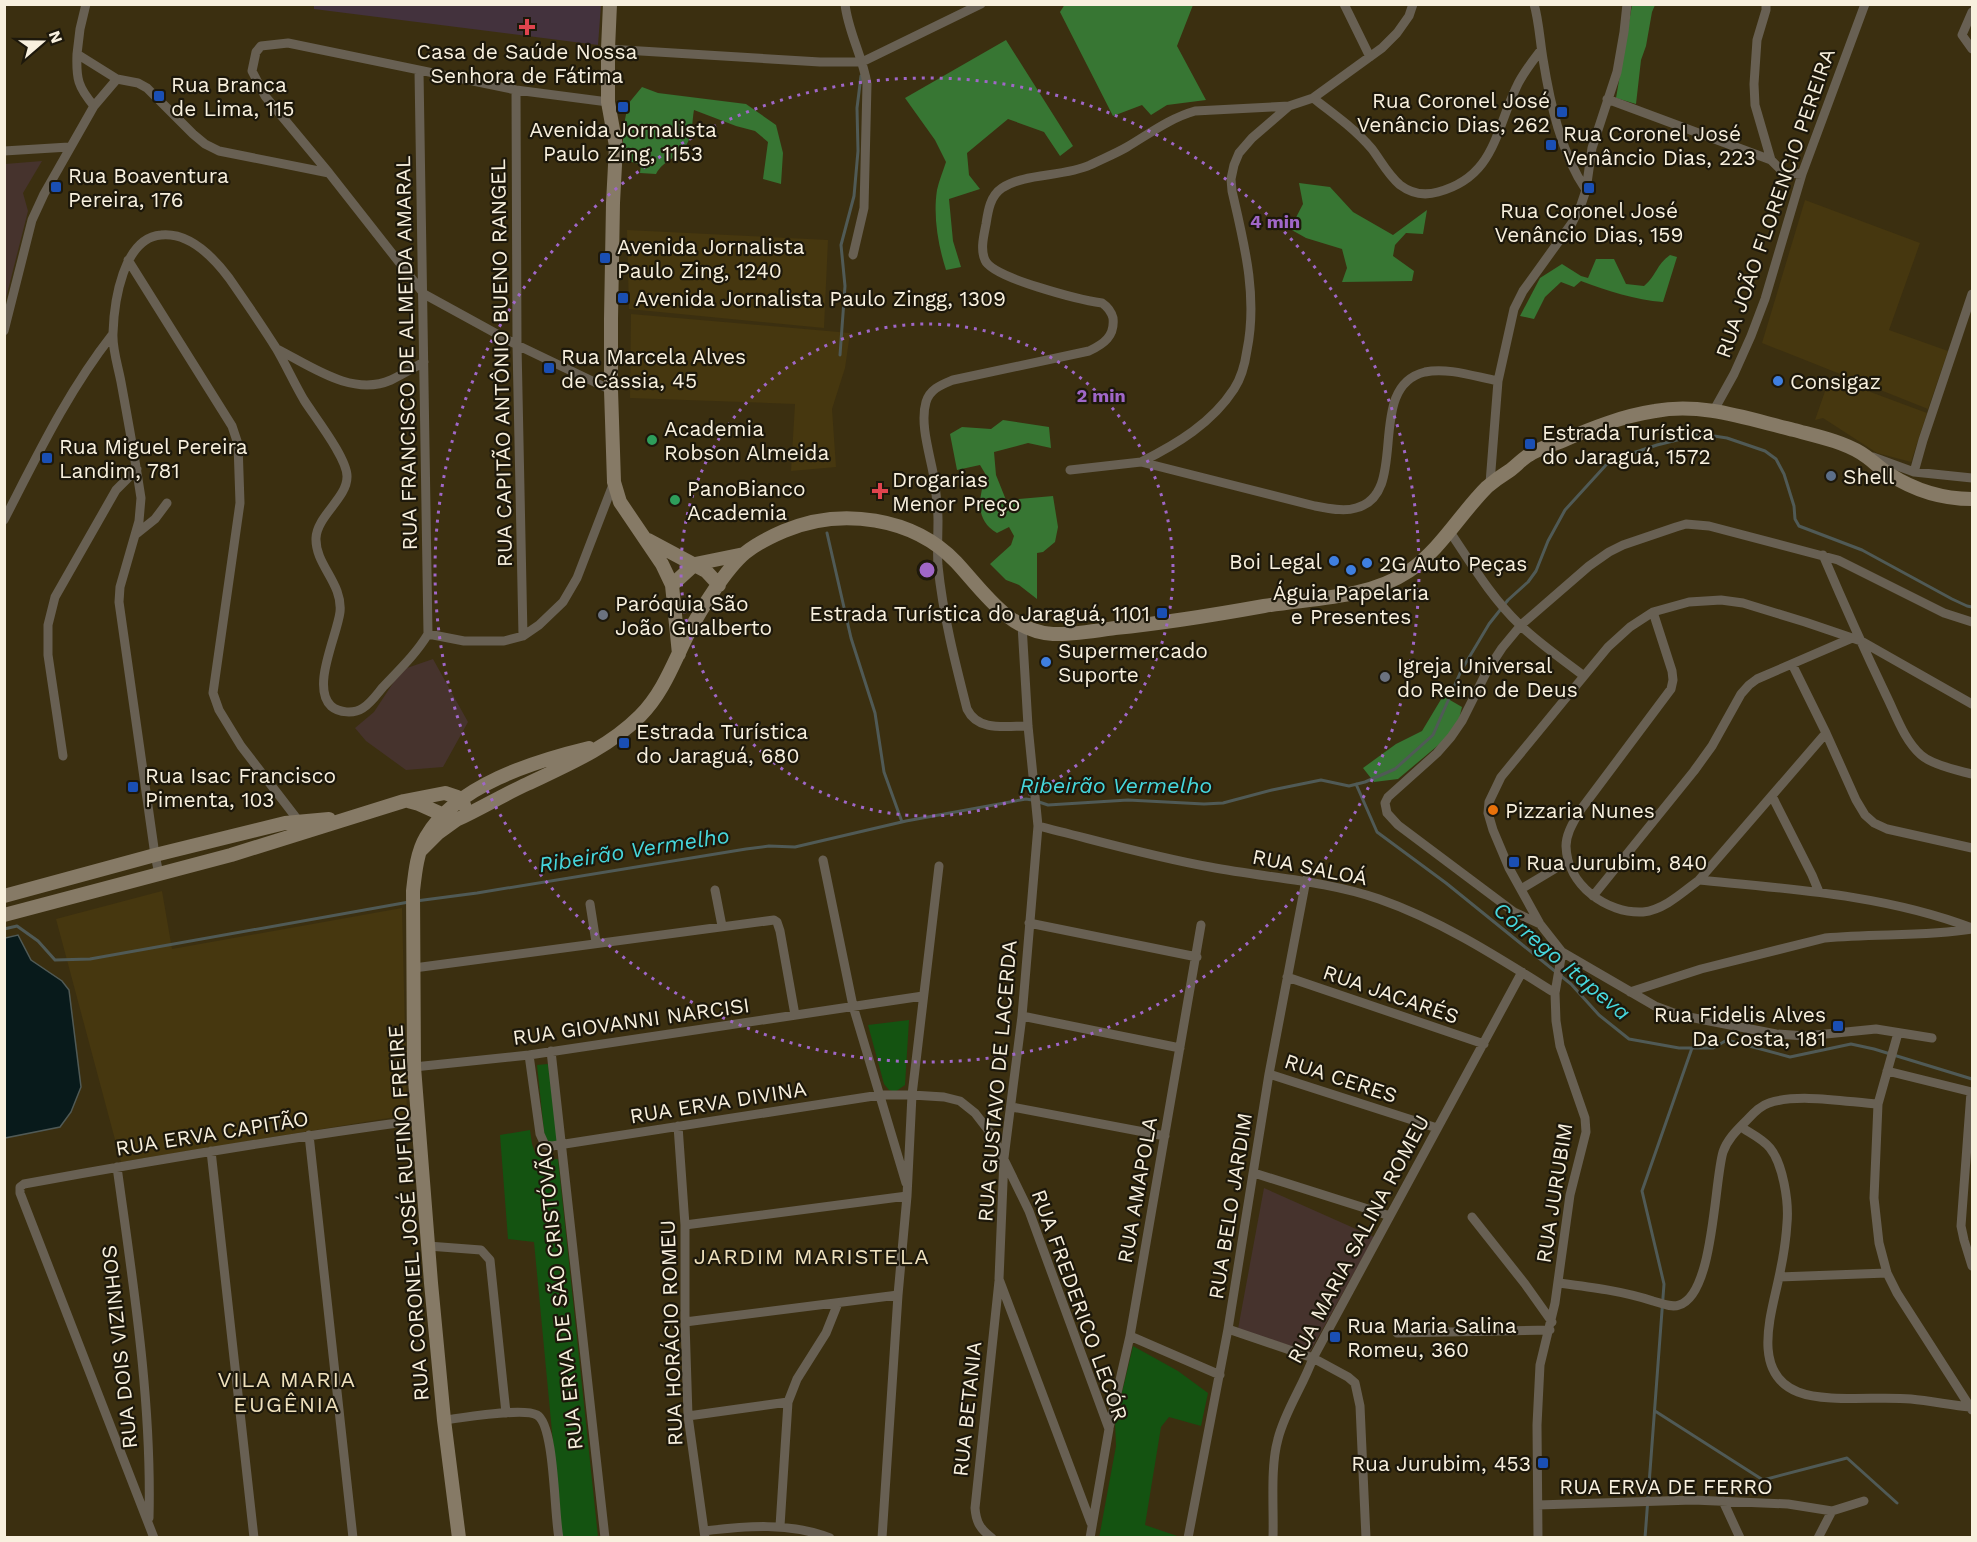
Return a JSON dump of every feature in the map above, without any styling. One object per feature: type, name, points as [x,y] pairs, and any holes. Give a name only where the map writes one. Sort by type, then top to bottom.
[{"type":"main road","points":[[610,4],[608,102],[611,122],[607,145],[615,172],[611,390],[614,482],[620,502],[662,564],[672,585],[679,656]]},
{"type":"main road","points":[[421,850],[438,833],[460,818],[572,763],[606,743],[640,716],[657,697],[690,630],[719,585],[744,554],[759,543],[786,530],[812,522],[850,518],[881,521],[904,527],[938,545],[985,597],[1022,625],[1052,634],[1087,632],[1204,616],[1353,593],[1385,584],[1406,573],[1428,557],[1490,483],[1534,452],[1608,422],[1654,411],[1680,408],[1714,410],[1826,439],[1859,452],[1892,476],[1925,492],[1943,497],[1972,499]]},
{"type":"main road","points":[[646,539],[695,564],[706,571],[719,585]]},
{"type":"main road","points":[[672,585],[695,564],[744,554]]},
{"type":"main road","points":[[676,620],[682,629],[690,630]]},
{"type":"main road","points":[[4,915],[159,874],[302,827],[345,819],[404,801],[445,793],[606,743]]},
{"type":"main road","name":"RUA CORONEL JOSÉ RUFINO FREIRE","points":[[459,1538],[444,1420],[414,1067],[413,891],[415,872],[425,839],[442,814],[503,776]]},
{"type":"main road","points":[[445,793],[462,800],[465,807],[460,818]]},
{"type":"main road","points":[[404,801],[460,818]]},
{"type":"main road","points":[[4,896],[154,855],[285,823],[302,827]]},
{"type":"street","points":[[86,4],[80,29],[76,71],[79,84],[94,106]]},
{"type":"street","points":[[845,4],[867,84],[868,106],[864,208],[854,255]]},
{"type":"street","points":[[608,49],[819,62],[862,62],[981,4]]},
{"type":"street","points":[[1344,4],[1370,57]]},
{"type":"street","points":[[1028,726],[988,726],[971,718],[967,710],[942,597],[938,517],[925,417],[926,403],[931,393],[939,386],[953,380],[1089,351],[1105,342],[1114,328],[1112,315],[1102,303],[1052,293],[996,272],[988,266],[982,248],[988,210],[995,195],[1003,187],[1016,182],[1082,168],[1125,148],[1168,121],[1195,111],[1289,106],[1313,98],[1370,57],[1397,33],[1409,16],[1413,4]]},
{"type":"street","points":[[1534,4],[1546,82],[1562,140],[1571,166],[1586,190]]},
{"type":"street","points":[[1490,483],[1498,381],[1514,309],[1523,291],[1572,223],[1581,205],[1586,190],[1592,148],[1617,72],[1627,4]]},
{"type":"street","points":[[1766,4],[1757,40],[1754,84],[1755,105],[1771,160]]},
{"type":"street","name":"RUA JOÃO FLORENCIO PEREIRA","points":[[1714,410],[1734,374],[1765,299],[1802,174],[1865,4]]},
{"type":"street","points":[[1972,12],[1962,35],[1972,49]]},
{"type":"street","points":[[608,102],[516,90],[288,43],[261,46],[252,63],[255,80],[265,96],[424,294],[517,345],[611,390]]},
{"type":"street","points":[[1313,98],[1353,130],[1399,184],[1411,192],[1421,195],[1432,194],[1449,190],[1468,180],[1480,168],[1491,151],[1515,88],[1541,50]]},
{"type":"street","points":[[78,54],[117,79],[138,83],[147,88],[204,144],[219,151],[329,173]]},
{"type":"street","name":"RUA FRANCISCO DE ALMEIDA AMARAL","points":[[419,71],[428,634]]},
{"type":"street","points":[[4,331],[32,220],[69,147],[94,106],[117,79]]},
{"type":"street","name":"RUA CAPITÃO ANTÔNIO BUENO RANGEL","points":[[516,90],[517,345],[523,636]]},
{"type":"street","points":[[1607,99],[1771,160],[1784,173],[1802,174]]},
{"type":"street","points":[[1141,462],[1170,447],[1206,421],[1219,409],[1235,388],[1244,369],[1250,339],[1249,273],[1231,178],[1239,153],[1252,138],[1289,106]]},
{"type":"street","points":[[4,151],[69,147]]},
{"type":"street","points":[[159,874],[154,855],[119,602],[120,587],[139,520],[141,498],[112,335],[118,298],[128,260],[134,250],[149,239],[161,235],[178,236],[205,252],[222,270],[277,349],[303,398],[338,453],[347,476],[345,486],[316,537],[321,559],[336,586],[340,607],[323,680],[324,696],[333,708],[351,712],[364,707],[419,649],[428,634],[484,642],[504,641],[523,636],[539,625],[563,602],[577,578],[614,482]]},
{"type":"street","points":[[128,260],[232,426],[238,444],[240,502],[213,693],[219,711],[241,746],[302,827]]},
{"type":"street","points":[[1914,472],[1972,294]]},
{"type":"street","points":[[4,520],[67,400],[112,335]]},
{"type":"street","points":[[277,349],[342,381],[359,385],[374,385],[390,381],[424,362]]},
{"type":"street","points":[[1070,470],[1141,462],[1315,506],[1356,508],[1374,496],[1383,480],[1388,457],[1394,398],[1400,386],[1407,380],[1427,372],[1439,371],[1498,381]]},
{"type":"street","points":[[1859,452],[1914,472],[1972,478]]},
{"type":"street","points":[[63,756],[48,655],[48,625],[55,597],[116,490],[137,469]]},
{"type":"street","points":[[1892,476],[1914,472]]},
{"type":"street","points":[[135,536],[154,519],[166,502]]},
{"type":"street","points":[[1540,924],[1514,912],[1390,818],[1384,802],[1451,737],[1462,721],[1487,671],[1502,648],[1521,626],[1589,566],[1623,545],[1686,524],[1709,526],[1823,555],[1853,566],[1944,613],[1972,622]]},
{"type":"street","points":[[1450,532],[1510,615],[1584,676]]},
{"type":"street","points":[[1823,555],[1856,640],[1914,748],[1923,758],[1972,774]]},
{"type":"street","points":[[1932,1038],[1876,1029],[1806,1036],[1776,1034],[1679,1015],[1655,1006],[1562,952],[1540,924],[1509,868],[1493,830],[1488,813],[1489,802],[1501,777],[1608,647],[1630,627],[1653,612],[1689,602],[1721,600],[1743,603],[1856,640],[1972,704]]},
{"type":"street","points":[[1653,612],[1672,671],[1671,689],[1579,812],[1568,833],[1566,846],[1568,861],[1581,885],[1607,906],[1623,911],[1644,912],[1655,909],[1679,896],[1699,880],[1826,733]]},
{"type":"street","name":"RUA GUSTAVO DE LACERDA","points":[[1022,625],[1028,726],[1038,822],[1022,1016],[1004,1158],[999,1279],[1092,1525]]},
{"type":"street","points":[[1593,896],[1694,771],[1712,746],[1741,694],[1749,685],[1757,679],[1792,664],[1856,640]]},
{"type":"street","points":[[1792,664],[1865,815],[1874,823],[1887,829],[1972,848]]},
{"type":"street","points":[[1772,796],[1819,892]]},
{"type":"street","name":"RUA SALOÁ","points":[[1038,822],[1210,867],[1306,880],[1346,888],[1381,900],[1451,931],[1555,993]]},
{"type":"street","points":[[823,860],[853,1006],[908,1193]]},
{"type":"street","points":[[1521,889],[1568,861]]},
{"type":"street","points":[[882,1538],[898,1295],[908,1193],[912,1095],[939,867]]},
{"type":"street","name":"RUA BELO JARDIM","points":[[1188,1538],[1220,1375],[1269,1074],[1306,880]]},
{"type":"street","points":[[1699,880],[1819,892],[1926,912],[1972,929]]},
{"type":"street","points":[[715,890],[722,926]]},
{"type":"street","points":[[590,904],[596,942]]},
{"type":"street","points":[[414,968],[771,920],[777,922],[795,1015]]},
{"type":"street","points":[[1029,923],[1197,957]]},
{"type":"street","name":"RUA AMAPOLA","points":[[1109,1429],[1130,1336],[1201,925]]},
{"type":"street","points":[[1630,992],[1701,969],[1825,938],[1931,935],[1972,929]]},
{"type":"street","name":"RUA JURUBIM","points":[[1538,1538],[1540,1365],[1551,1326],[1559,1283],[1570,1195],[1586,1132],[1582,1106],[1560,1046],[1556,1021],[1555,993],[1562,952]]},
{"type":"street","name":"RUA MARIA SALINA ROMEU","points":[[1273,1538],[1277,1442],[1283,1422],[1313,1358],[1522,972]]},
{"type":"street","name":"RUA JACARÉS","points":[[1287,977],[1484,1044]]},
{"type":"street","name":"RUA GIOVANNI NARCISI","points":[[414,1067],[551,1051],[923,996]]},
{"type":"street","points":[[1022,1016],[1180,1048]]},
{"type":"street","points":[[1898,1033],[1878,1104],[1874,1198],[1876,1226],[1887,1273],[1897,1293],[1971,1409]]},
{"type":"street","name":"RUA ERVA DE SÃO CRISTÓVÃO","points":[[551,1051],[605,1538]]},
{"type":"street","points":[[529,1054],[541,1139],[545,1145],[561,1144]]},
{"type":"street","points":[[1887,1071],[1972,1092],[1961,1226],[1972,1266]]},
{"type":"street","name":"RUA CERES","points":[[1269,1074],[1437,1128]]},
{"type":"street","name":"RUA ERVA DIVINA","points":[[561,1144],[880,1095],[912,1095]]},
{"type":"street","name":"RUA FREDERICO LECÓR","points":[[912,1095],[944,1097],[960,1101],[975,1113],[992,1135],[1034,1221],[1109,1429],[1090,1538]]},
{"type":"street","points":[[1559,1283],[1606,1289],[1665,1305],[1676,1306],[1688,1301],[1693,1294],[1708,1250],[1716,1205],[1718,1172],[1724,1149],[1740,1127],[1759,1108],[1767,1103],[1781,1100],[1878,1104]]},
{"type":"street","points":[[1012,1107],[1165,1136]]},
{"type":"street","name":"RUA ERVA CAPITÃO","points":[[149,1524],[20,1193],[20,1187],[24,1184],[211,1151],[419,1120]]},
{"type":"street","name":"RUA HORÁCIO ROMEU","points":[[678,1126],[685,1225],[688,1416],[705,1534]]},
{"type":"street","points":[[1740,1127],[1770,1148],[1776,1158],[1786,1196],[1788,1221],[1767,1335],[1773,1368],[1787,1385],[1813,1396],[1911,1399],[1971,1409]]},
{"type":"street","points":[[309,1135],[353,1538]]},
{"type":"street","points":[[211,1151],[254,1538]]},
{"type":"street","name":"RUA DOIS VIZINHOS","points":[[117,1167],[142,1358],[150,1485],[149,1524]]},
{"type":"street","points":[[1254,1173],[1390,1216]]},
{"type":"street","points":[[685,1225],[908,1193]]},
{"type":"street","points":[[1397,1333],[1551,1326],[1525,1284],[1472,1216]]},
{"type":"street","points":[[428,1246],[481,1250],[490,1260],[506,1413]]},
{"type":"street","points":[[1779,1277],[1887,1273]]},
{"type":"street","name":"RUA BETANIA","points":[[992,1538],[978,1525],[975,1508],[999,1279]]},
{"type":"street","points":[[685,1322],[898,1295]]},
{"type":"street","points":[[780,1526],[788,1402],[796,1379],[826,1333],[838,1303]]},
{"type":"street","points":[[1228,1329],[1313,1358],[1355,1383],[1358,1391],[1362,1443],[1366,1538]]},
{"type":"street","points":[[1130,1336],[1220,1375]]},
{"type":"street","points":[[688,1416],[788,1402]]},
{"type":"street","points":[[444,1420],[506,1413],[528,1413],[538,1415],[545,1422],[551,1455],[559,1538]]},
{"type":"street","points":[[1723,1501],[1740,1538]]},
{"type":"street","name":"RUA ERVA DE FERRO","points":[[1538,1505],[1592,1502],[1723,1501],[1788,1504],[1832,1511],[1864,1502]]},
{"type":"street","points":[[1818,1538],[1832,1511]]},
{"type":"street","points":[[149,1524],[154,1538]]},
{"type":"street","points":[[705,1534],[738,1527],[780,1526],[831,1538]]},
{"type":"shaded area","name":"Casa de Saúde Nossa Senhora de Fátima","points":[[314,5],[601,5],[598,45],[314,9]]},
{"type":"shaded area","points":[[42,161],[23,193],[28,211],[5,302],[5,164]]},
{"type":"shaded area","points":[[1805,200],[1920,243],[1889,330],[1948,351],[1928,409],[1762,343]]},
{"type":"shaded area","points":[[627,230],[828,240],[824,328],[629,309]]},
{"type":"shaded area","points":[[631,314],[850,333],[845,368],[832,409],[836,467],[791,471],[795,404],[630,398]]},
{"type":"shaded area","points":[[1830,377],[1927,413],[1911,462],[1877,453],[1823,418],[1815,420]]},
{"type":"shaded area","points":[[433,659],[468,722],[443,767],[406,770],[366,741],[355,728],[374,712],[395,680],[407,668]]},
{"type":"shaded area","points":[[162,891],[172,949],[402,908],[407,1115],[121,1162],[56,919]]},
{"type":"shaded area","points":[[18,935],[31,960],[62,981],[69,990],[81,1087],[71,1112],[60,1127],[5,1138],[5,938]]},
{"type":"shaded area","points":[[1264,1188],[1374,1237],[1310,1352],[1238,1329]]},
{"type":"green space","points":[[1065,4],[1193,5],[1177,46],[1206,100],[1167,105],[1151,115],[1142,105],[1113,116],[1060,12]]},
{"type":"green space","points":[[1632,5],[1655,5],[1641,60],[1636,104],[1616,98]]},
{"type":"green space","points":[[1006,40],[1073,146],[1060,156],[1044,132],[1008,119],[967,153],[969,175],[980,189],[949,199],[953,241],[961,267],[946,270],[939,241],[936,210],[937,190],[946,162],[935,140],[905,98]]},
{"type":"green space","points":[[642,87],[658,93],[746,104],[776,125],[783,153],[781,184],[763,179],[768,142],[755,131],[694,110],[690,136],[684,149],[663,165],[656,174],[640,173],[641,165],[623,159],[623,130],[628,104]]},
{"type":"green space","points":[[1299,183],[1330,187],[1353,212],[1393,235],[1427,210],[1423,234],[1406,233],[1395,245],[1393,256],[1414,271],[1412,281],[1342,282],[1347,268],[1342,249],[1306,238],[1290,229],[1303,204]]},
{"type":"green space","points":[[1670,255],[1677,257],[1663,302],[1622,294],[1581,281],[1574,287],[1561,282],[1545,297],[1534,319],[1520,316],[1540,278],[1562,264],[1588,278],[1596,259],[1614,259],[1626,284],[1644,286]]},
{"type":"green space","points":[[1003,420],[1049,427],[1051,448],[1028,443],[994,452],[996,475],[1006,500],[1053,496],[1058,527],[1055,542],[1043,552],[1037,553],[1037,599],[1019,585],[1006,580],[990,564],[1011,545],[1014,536],[1009,527],[997,533],[985,521],[980,499],[986,475],[980,465],[957,470],[950,434],[962,427],[991,429]]},
{"type":"green space","points":[[1443,696],[1462,707],[1458,723],[1442,742],[1398,779],[1374,782],[1363,768],[1396,744],[1422,731]]},
{"type":"green space","points":[[909,1020],[905,1085],[895,1092],[889,1090],[884,1084],[868,1025]]},
{"type":"green space","points":[[548,1064],[558,1144],[545,1141],[537,1065]]},
{"type":"green space","points":[[530,1130],[536,1155],[545,1160],[558,1159],[598,1537],[562,1537],[534,1242],[508,1239],[500,1135]]},
{"type":"green space","points":[[1133,1346],[1178,1371],[1208,1393],[1201,1426],[1169,1417],[1161,1427],[1145,1525],[1180,1537],[1099,1538],[1116,1446],[1115,1422]]},
{"type":"waterway","points":[[840,355],[845,286],[841,245],[854,196],[858,151],[857,108],[861,76]]},
{"type":"waterway","name":"Ribeirão Vermelho","points":[[1039,802],[1048,805],[1128,800],[1223,803],[1321,780],[1349,786],[1395,769],[1433,735],[1461,671],[1489,624],[1508,600],[1528,582],[1536,571],[1548,541],[1565,510],[1606,465],[1621,457],[1657,445],[1701,434],[1727,438],[1765,451],[1776,459],[1784,474],[1794,506],[1795,519],[1799,526],[1862,550],[1952,599],[1972,607]]},
{"type":"waterway","points":[[827,533],[851,638],[875,713],[884,772],[902,822]]},
{"type":"waterway","name":"Córrego Itapeva","points":[[1356,784],[1377,832],[1446,883],[1556,972]]},
{"type":"waterway","name":"Ribeirão Vermelho","points":[[416,901],[746,849],[769,846],[795,847],[906,821],[1026,799],[1032,800]]},
{"type":"waterway","name":"Ribeirão Vermelho","points":[[4,929],[17,926],[38,941],[55,960],[90,959],[409,902]]},
{"type":"waterway","name":"Córrego Itapeva","points":[[1561,976],[1599,1015],[1629,1039],[1679,1048],[1713,1048],[1727,1040],[1790,1057],[1851,1044],[1972,1079]]},
{"type":"waterway","points":[[1645,1538],[1664,1284],[1642,1191],[1692,1048]]},
{"type":"waterway","points":[[1655,1411],[1763,1480],[1847,1458],[1897,1503]]},
{"type":"place","name":"Casa de Saúde Nossa Senhora de Fátima","points":[[527,27]]},
{"type":"place","name":"Rua Branca de Lima, 115","points":[[159,96]]},
{"type":"place","name":"Avenida Jornalista Paulo Zing, 1153","points":[[623,107]]},
{"type":"place","name":"Rua Coronel José Venâncio Dias, 262","points":[[1562,112]]},
{"type":"place","name":"Rua Coronel José Venâncio Dias, 223","points":[[1551,145]]},
{"type":"place","name":"Rua Boaventura Pereira, 176","points":[[56,187]]},
{"type":"place","name":"Rua Coronel José Venâncio Dias, 159","points":[[1589,188]]},
{"type":"place","name":"Avenida Jornalista Paulo Zing, 1240","points":[[605,258]]},
{"type":"place","name":"Avenida Jornalista Paulo Zingg, 1309","points":[[623,298]]},
{"type":"place","name":"Rua Marcela Alves de Cássia, 45","points":[[549,368]]},
{"type":"place","name":"Consigaz","points":[[1778,381]]},
{"type":"place","name":"Academia Robson Almeida","points":[[652,440]]},
{"type":"place","name":"Estrada Turística do Jaraguá, 1572","points":[[1530,444]]},
{"type":"place","name":"Rua Miguel Pereira Landim, 781","points":[[47,458]]},
{"type":"place","name":"Shell","points":[[1831,476]]},
{"type":"place","name":"Drogarias Menor Preço","points":[[880,491]]},
{"type":"place","name":"PanoBianco Academia","points":[[675,500]]},
{"type":"place","name":"Boi Legal","points":[[1334,561]]},
{"type":"place","name":"2G Auto Peças","points":[[1367,563]]},
{"type":"place","name":"Águia Papelaria e Presentes","points":[[1351,570]]},
{"type":"place","name":"Estrada Turística do Jaraguá, 1101","points":[[1162,613]]},
{"type":"place","name":"Paróquia São João Gualberto","points":[[603,615]]},
{"type":"place","name":"Supermercado Suporte","points":[[1046,662]]},
{"type":"place","name":"Igreja Universal do Reino de Deus","points":[[1385,677]]},
{"type":"place","name":"Estrada Turística do Jaraguá, 680","points":[[624,743]]},
{"type":"place","name":"Rua Isac Francisco Pimenta, 103","points":[[133,787]]},
{"type":"place","name":"Pizzaria Nunes","points":[[1493,810]]},
{"type":"place","name":"Rua Jurubim, 840","points":[[1514,862]]},
{"type":"place","name":"Rua Fidelis Alves Da Costa, 181","points":[[1838,1026]]},
{"type":"place","name":"Rua Maria Salina Romeu, 360","points":[[1335,1337]]},
{"type":"place","name":"Rua Jurubim, 453","points":[[1543,1463]]},
{"type":"district","name":"JARDIM MARISTELA","points":[[812,1256]]},
{"type":"district","name":"VILA MARIA EUGÊNIA","points":[[287,1392]]}]
